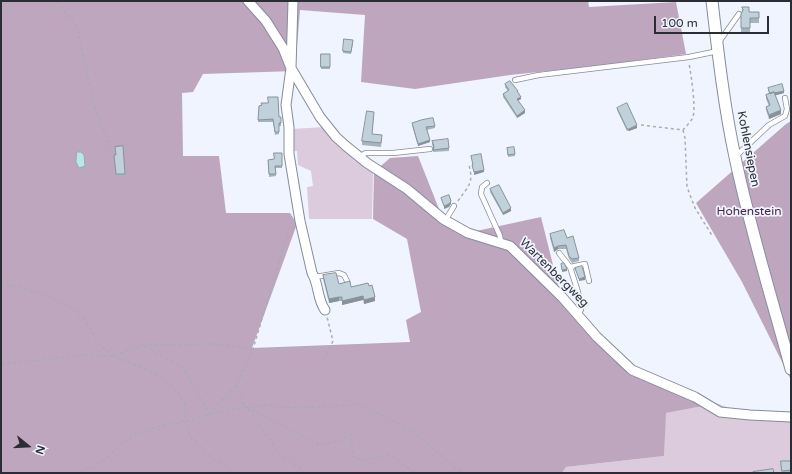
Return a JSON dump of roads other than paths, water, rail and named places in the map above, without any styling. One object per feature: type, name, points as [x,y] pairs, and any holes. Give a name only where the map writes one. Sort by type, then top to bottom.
[{"type":"street","name":"Wartenbergweg","points":[[248,1],[271,28],[283,48],[291,68],[320,117],[336,136],[358,157],[407,189],[445,221],[468,233],[510,246],[578,314],[597,337],[632,370],[695,397],[720,412],[791,417]]},
{"type":"street","points":[[291,68],[293,1]]},
{"type":"street","name":"Kohlensiepen","points":[[712,1],[735,157],[749,217],[791,369]]},
{"type":"street","name":"Wartenbergweg","points":[[291,68],[286,105],[289,127],[289,154],[300,221],[312,273],[315,277],[321,304],[325,310]]},
{"type":"lane","points":[[515,80],[539,75],[689,57],[718,48],[738,14]]},
{"type":"lane","points":[[735,157],[770,125],[784,116],[787,109],[785,98]]},
{"type":"lane","points":[[358,157],[366,153],[394,153],[430,149]]},
{"type":"lane","points":[[487,183],[482,187],[481,194],[500,236],[501,242]]},
{"type":"lane","points":[[445,221],[454,206]]},
{"type":"lane","points":[[559,254],[570,267],[578,292],[581,310],[578,314]]},
{"type":"lane","points":[[570,267],[585,264],[589,281]]},
{"type":"lane","points":[[315,277],[339,273],[344,275],[347,281]]},
{"type":"water","points":[[77,152],[81,152],[84,155],[85,166],[79,168],[76,162]]},
{"type":"park label","name":"Hohenstein","points":[[749,212]]}]
